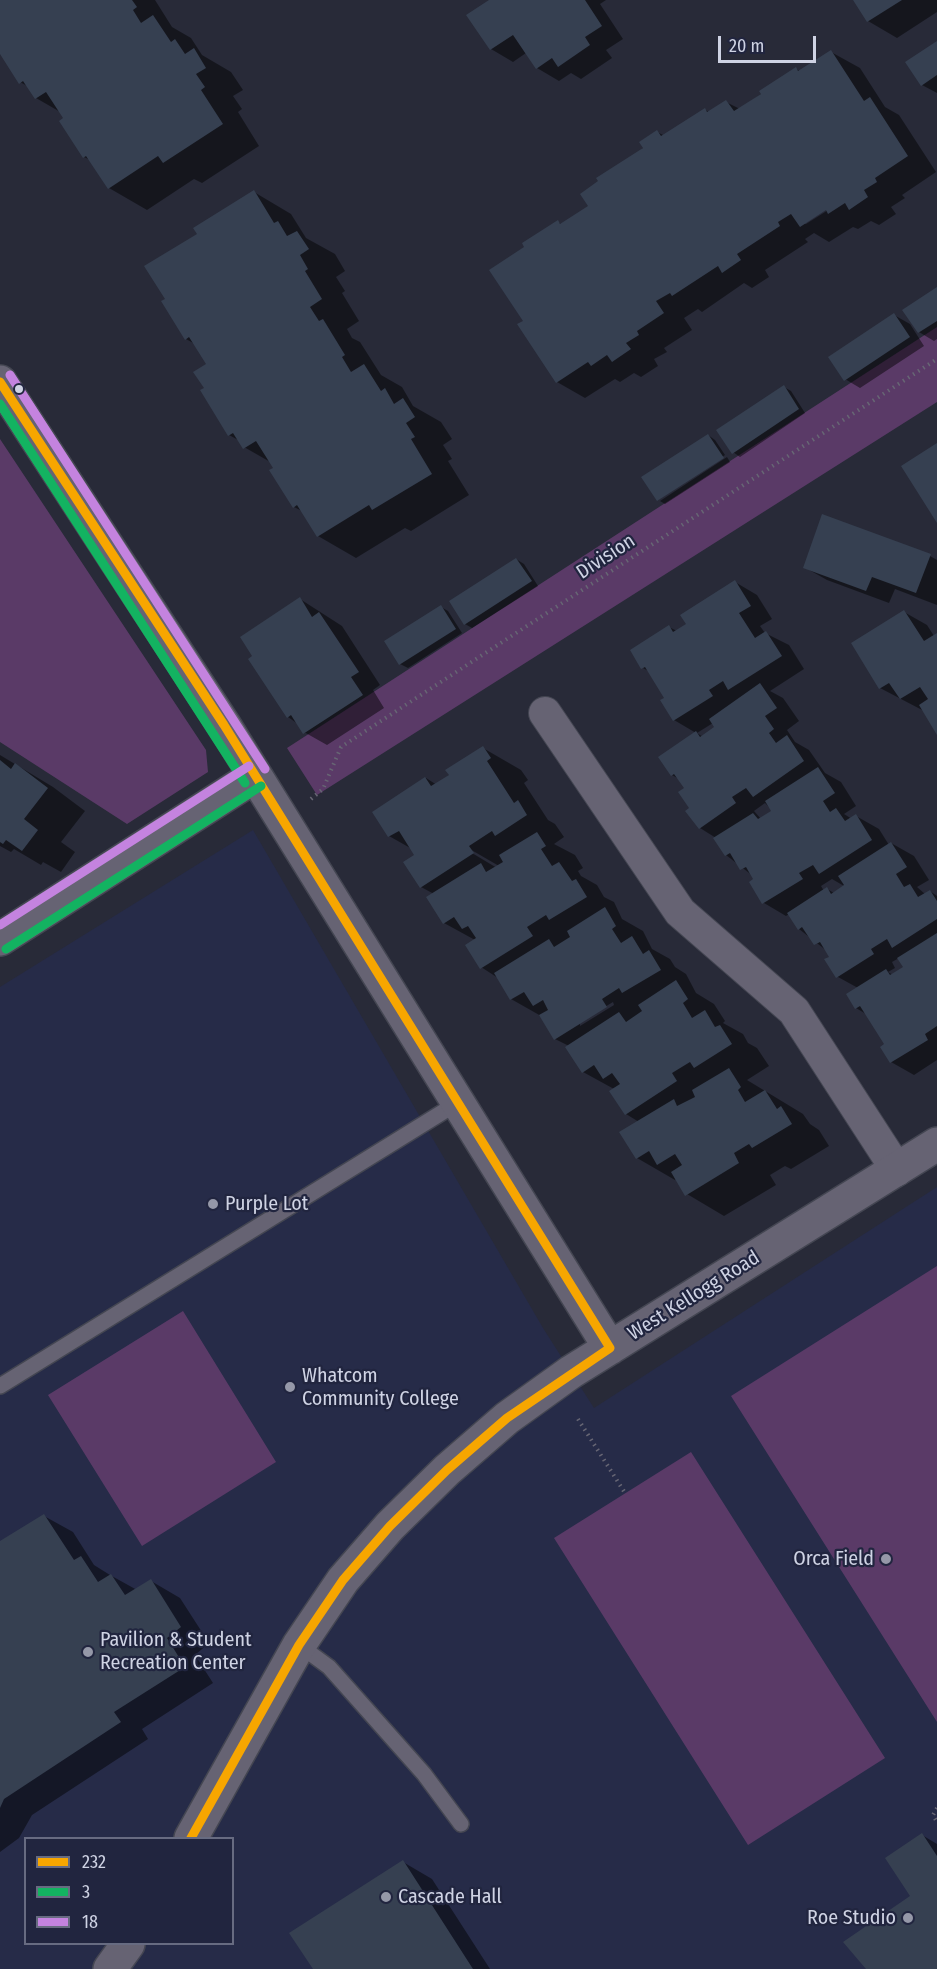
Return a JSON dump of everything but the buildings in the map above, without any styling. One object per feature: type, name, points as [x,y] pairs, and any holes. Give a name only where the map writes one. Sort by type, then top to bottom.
[{"type":"street","points":[[0,382],[255,776],[610,1348]]},
{"type":"street","points":[[545,712],[680,912],[794,1011],[897,1170]]},
{"type":"street","points":[[0,939],[255,776]]},
{"type":"street","name":"West Kellogg Road","points":[[192,1837],[299,1644],[351,1571],[390,1526],[447,1470],[507,1418],[610,1348],[937,1144]]},
{"type":"street","points":[[110,1969],[127,1945]]},
{"type":"lane","points":[[0,1386],[459,1102]]},
{"type":"lane","points":[[299,1644],[337,1676],[424,1774],[461,1824]]},
{"type":"path","name":"Division","points":[[311,799],[322,789],[341,747],[937,359]]},
{"type":"path","points":[[578,1419],[625,1493]]},
{"type":"path","points":[[937,1808],[933,1815],[937,1822]]},
{"type":"shaded area","points":[[937,327],[937,402],[317,795],[287,748]]},
{"type":"shaded area","points":[[0,439],[206,750],[208,772],[127,824],[0,742]]},
{"type":"shaded area","name":"Whatcom Community College","points":[[253,830],[543,1328],[594,1408],[937,1187],[937,1969],[0,1969],[0,987]]},
{"type":"shaded area","name":"Orca Field","points":[[937,1266],[937,1722],[731,1396]]},
{"type":"shaded area","points":[[183,1311],[276,1462],[142,1546],[48,1395]]},
{"type":"shaded area","points":[[691,1452],[885,1758],[748,1845],[554,1538]]},
{"type":"transit line","name":"18","points":[[10,375],[265,769]]},
{"type":"transit line","name":"232","points":[[0,382],[224,725],[610,1348]]},
{"type":"transit line","name":"3","points":[[0,404],[245,783]]},
{"type":"transit line","name":"18","points":[[0,925],[249,766]]},
{"type":"transit line","name":"3","points":[[6,949],[261,786]]},
{"type":"transit line","name":"232","points":[[192,1837],[299,1645],[343,1580],[390,1526],[447,1470],[507,1418],[610,1348]]},
{"type":"place","name":"Purple Lot","points":[[213,1204]]},
{"type":"place","name":"Whatcom Community College","points":[[290,1387]]},
{"type":"place","name":"Orca Field","points":[[886,1559]]},
{"type":"place","name":"Pavilion & Student Recreation Center","points":[[88,1652]]},
{"type":"place","name":"Cascade Hall","points":[[386,1897]]},
{"type":"place","name":"Roe Studio","points":[[908,1918]]}]
